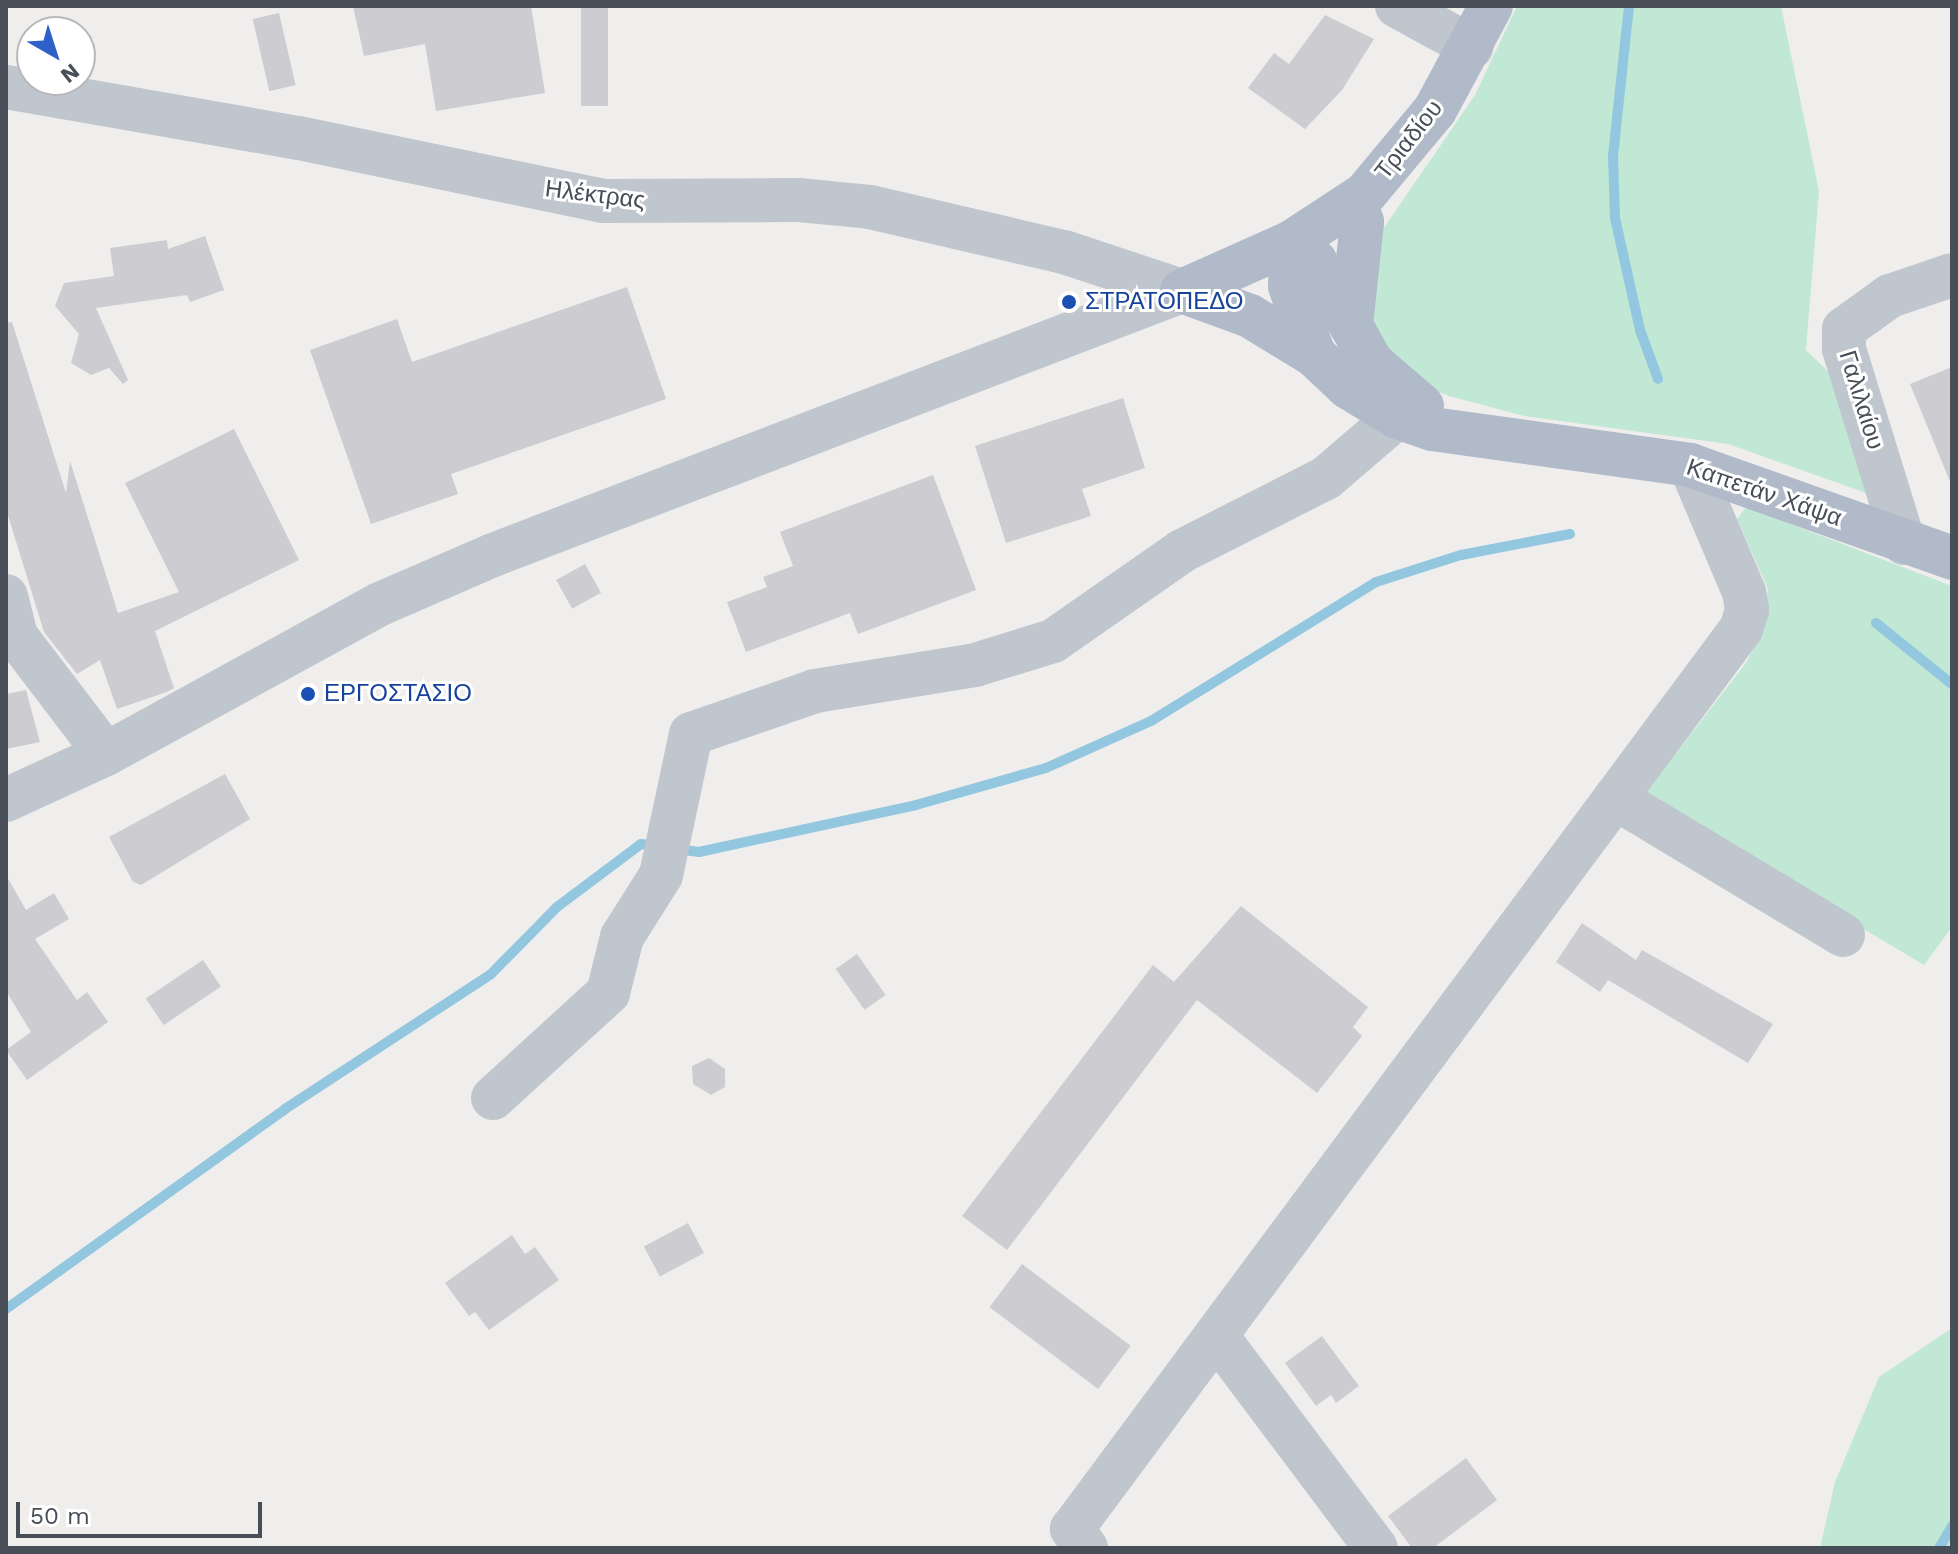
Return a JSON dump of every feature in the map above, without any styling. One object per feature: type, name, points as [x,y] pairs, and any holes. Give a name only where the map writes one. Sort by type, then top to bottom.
[{"type":"main road","name":"Τριαδίου","points":[[1182,291],[1292,242],[1355,203],[1422,130],[1472,47],[1491,6]]},
{"type":"main road","points":[[1352,331],[1350,289],[1362,222],[1355,203]]},
{"type":"main road","name":"Καπετάν Χάψα","points":[[1292,242],[1315,261],[1352,331],[1397,391],[1477,432]]},
{"type":"main road","name":"Καπετάν Χάψα","points":[[1292,242],[1290,286],[1314,355],[1348,387],[1397,417],[1432,429],[1477,432],[1690,465],[1952,558]]},
{"type":"main road","points":[[1182,291],[1250,316],[1314,355]]},
{"type":"street","points":[[1398,6],[1472,47]]},
{"type":"street","name":"Ηλέκτρας","points":[[6,87],[299,138],[602,201],[799,200],[870,207],[1064,252],[1182,291]]},
{"type":"street","name":"Γαλιλαίου","points":[[1904,543],[1844,349],[1844,329],[1878,302],[1952,275]]},
{"type":"street","points":[[6,800],[106,754],[233,679],[465,567],[1182,291]]},
{"type":"street","points":[[493,1098],[608,993],[622,937],[661,875],[691,734],[815,691],[975,665],[1053,641],[1182,551],[1326,478],[1397,417]]},
{"type":"street","points":[[1086,1548],[1072,1529],[1741,629],[1747,610],[1690,465]]},
{"type":"street","points":[[6,596],[16,636],[106,754]]},
{"type":"street","points":[[1615,798],[1843,935]]},
{"type":"street","points":[[1216,1335],[1376,1548]]},
{"type":"green space","points":[[1517,6],[1781,6],[1819,191],[1806,350],[1839,382],[1869,494],[1728,444],[1524,416],[1449,396],[1419,384],[1370,335],[1381,232],[1475,95]]},
{"type":"green space","points":[[1746,507],[1952,586],[1952,927],[1924,965],[1642,797],[1746,663],[1761,633],[1768,589],[1737,519]]},
{"type":"green space","points":[[1952,1328],[1952,1548],[1820,1548],[1835,1482],[1879,1377]]},
{"type":"building","points":[[353,6],[531,6],[545,93],[436,111],[425,44],[364,56]]},
{"type":"building","points":[[581,6],[608,6],[608,106],[581,106]]},
{"type":"building","points":[[279,13],[296,85],[269,91],[253,19]]},
{"type":"building","points":[[1325,15],[1374,39],[1342,90],[1305,129],[1248,88],[1274,53],[1289,64]]},
{"type":"building","points":[[205,236],[224,290],[190,302],[187,295],[96,308],[128,380],[123,384],[109,368],[91,375],[71,363],[79,334],[55,306],[64,283],[114,276],[110,248],[167,240],[168,249]]},
{"type":"building","points":[[627,287],[666,399],[451,474],[458,494],[371,524],[310,350],[397,319],[412,362]]},
{"type":"building","points":[[12,322],[66,493],[70,461],[118,613],[179,592],[125,483],[234,429],[299,560],[155,631],[174,688],[167,692],[117,709],[100,660],[77,674],[44,632],[6,509],[6,323]]},
{"type":"building","points":[[1952,367],[1952,484],[1951,484],[1910,384]]},
{"type":"building","points":[[1123,398],[1145,468],[1082,489],[1091,516],[1006,543],[975,446]]},
{"type":"building","points":[[933,475],[976,590],[858,634],[850,613],[746,652],[727,602],[767,587],[763,577],[793,566],[780,532]]},
{"type":"building","points":[[585,564],[601,593],[572,609],[556,580]]},
{"type":"building","points":[[26,690],[40,742],[6,749],[6,694]]},
{"type":"building","points":[[225,774],[250,819],[141,885],[133,882],[109,837]]},
{"type":"building","points":[[6,875],[26,910],[54,893],[69,919],[35,939],[77,1000],[87,992],[108,1022],[27,1080],[6,1050],[31,1032],[6,991]]},
{"type":"building","points":[[1241,906],[1368,1007],[1353,1027],[1362,1036],[1317,1093],[1197,1000],[1007,1250],[962,1216],[1153,965],[1174,982]]},
{"type":"building","points":[[1582,923],[1636,960],[1642,950],[1773,1024],[1748,1063],[1608,980],[1600,992],[1556,962]]},
{"type":"building","points":[[857,954],[886,995],[864,1010],[836,969]]},
{"type":"building","points":[[203,960],[221,987],[164,1025],[146,999]]},
{"type":"building","points":[[709,1058],[725,1069],[725,1087],[711,1095],[693,1084],[692,1066]]},
{"type":"building","points":[[688,1223],[704,1253],[660,1276],[644,1246]]},
{"type":"building","points":[[512,1235],[525,1254],[535,1247],[559,1280],[489,1330],[475,1312],[469,1316],[445,1283]]},
{"type":"building","points":[[1022,1264],[1131,1346],[1098,1389],[990,1307]]},
{"type":"building","points":[[1322,1336],[1359,1386],[1336,1403],[1331,1395],[1316,1406],[1285,1363]]},
{"type":"building","points":[[1466,1458],[1497,1500],[1433,1548],[1412,1548],[1388,1516]]},
{"type":"waterway","points":[[1629,6],[1613,155],[1615,218],[1640,330],[1658,379]]},
{"type":"waterway","points":[[677,849],[699,852],[916,805],[1046,768],[1151,721],[1376,582],[1461,555],[1570,534]]},
{"type":"waterway","points":[[1876,623],[1952,684]]},
{"type":"waterway","points":[[6,1309],[285,1109],[491,974],[557,907],[641,844],[658,846]]},
{"type":"waterway","points":[[1939,1548],[1952,1526]]},
{"type":"place","name":"ΣΤΡΑΤΟΠΕΔΟ","points":[[1069,302]]},
{"type":"place","name":"ΕΡΓΟΣΤΑΣΙΟ","points":[[308,694]]}]
